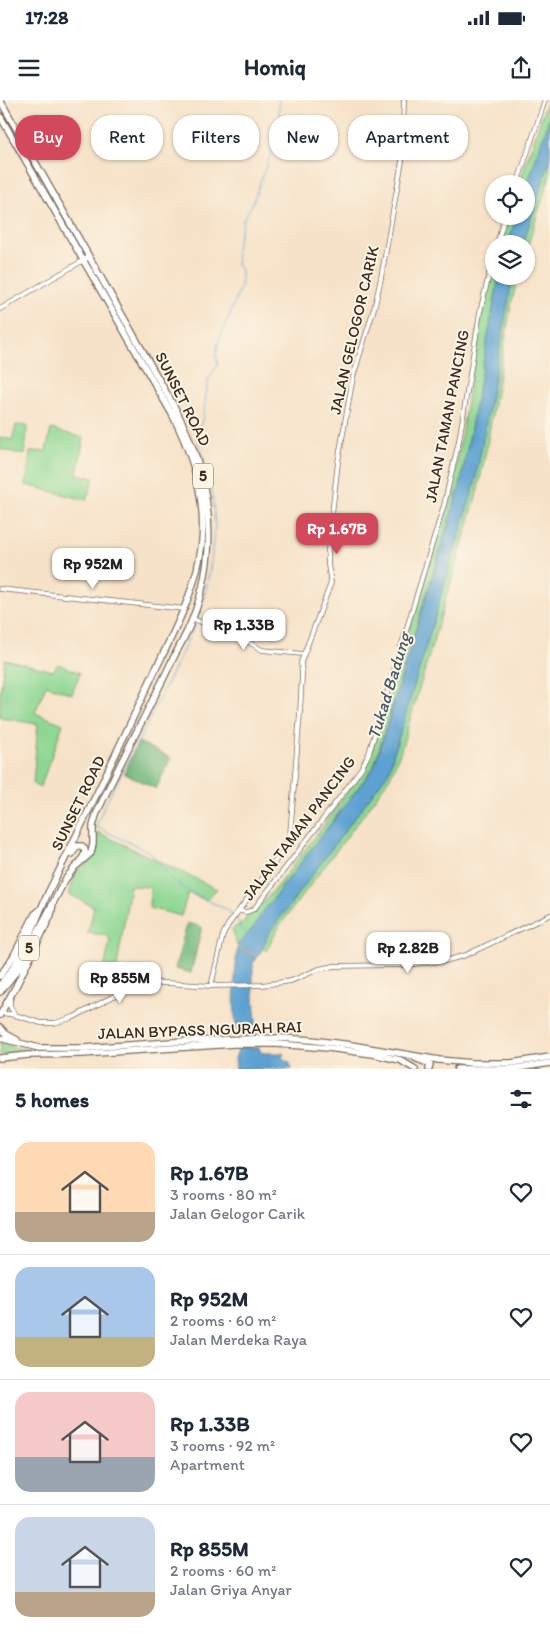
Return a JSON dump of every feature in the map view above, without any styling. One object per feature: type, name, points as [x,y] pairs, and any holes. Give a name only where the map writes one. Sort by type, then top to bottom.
[{"type":"highway","name":"SUNSET ROAD","points":[[0,100],[175,408],[192,442],[201,469],[208,504],[209,543],[204,581],[193,619],[96,815],[93,826],[91,853],[75,867],[54,900],[19,968],[0,992]]},
{"type":"highway","name":"SUNSET ROAD","points":[[0,116],[172,414],[192,460],[200,497],[202,539],[198,564],[185,609],[17,962],[0,985]]},
{"type":"highway","points":[[31,169],[37,165]]},
{"type":"highway","points":[[134,716],[143,722]]},
{"type":"highway","points":[[62,868],[77,846],[82,846],[85,849],[85,853],[75,867]]},
{"type":"highway","points":[[1,1014],[51,914],[54,900]]},
{"type":"highway","points":[[0,976],[13,957],[35,914],[43,908]]},
{"type":"highway","points":[[0,1027],[6,1034],[24,1043]]},
{"type":"highway","name":"JALAN BYPASS NGURAH RAI","points":[[0,1038],[39,1048],[311,1040],[486,1064],[512,1063],[550,1057]]},
{"type":"highway","name":"JALAN BYPASS NGURAH RAI","points":[[267,1041],[373,1054],[400,1060],[416,1068]]},
{"type":"highway","name":"JALAN BYPASS NGURAH RAI","points":[[0,1058],[23,1055],[110,1052],[233,1042]]},
{"type":"highway","points":[[399,1053],[428,1064],[430,1066],[429,1069]]},
{"type":"highway","points":[[458,1069],[511,1069],[550,1063]]},
{"type":"street","name":"JALAN GELOGOR CARIK","points":[[211,986],[225,930],[282,852],[290,835],[302,675],[300,665],[331,583],[328,549],[338,462],[353,377],[375,305],[381,278],[402,161],[404,100]]},
{"type":"street","points":[[519,175],[545,100]]},
{"type":"street","points":[[0,309],[89,257]]},
{"type":"street","name":"JALAN TAMAN PANCING","points":[[239,911],[247,912],[254,909],[350,784],[369,753],[444,505],[458,446],[480,312],[487,285]]},
{"type":"street","points":[[0,589],[185,609]]},
{"type":"street","points":[[193,619],[242,638],[262,650],[303,654]]},
{"type":"street","points":[[1,1014],[55,1023],[74,1017],[136,986],[160,983],[211,986],[254,985],[291,981],[319,969],[334,966],[416,964],[454,959],[550,915]]},
{"type":"street","points":[[10,998],[11,1009],[15,1015]]},
{"type":"green space","points":[[547,100],[550,100],[550,117],[530,175],[522,175]]},
{"type":"green space","points":[[550,160],[550,175],[535,222],[535,207]]},
{"type":"green space","points":[[505,225],[514,225],[511,235],[502,235]]},
{"type":"green space","points":[[529,225],[534,225],[531,235],[526,235]]},
{"type":"green space","points":[[488,285],[497,285],[461,482],[373,768],[260,916],[255,926],[237,946],[232,929],[244,922],[248,913],[254,912],[274,890],[327,821],[370,759],[453,484],[482,311]]},
{"type":"green space","points":[[511,285],[516,285],[476,497],[400,753],[390,777],[280,925],[266,951],[262,948],[269,933],[388,773],[475,483]]},
{"type":"green space","points":[[16,425],[27,426],[25,455],[0,449],[0,437],[12,440]]},
{"type":"green space","points":[[51,429],[84,438],[77,474],[94,478],[86,500],[26,485],[30,452],[46,451]]},
{"type":"green space","points":[[5,659],[53,671],[58,664],[80,673],[72,694],[46,685],[35,713],[63,724],[40,788],[33,784],[38,724],[0,718],[0,692]]},
{"type":"green space","points":[[139,742],[171,758],[156,789],[124,773]]},
{"type":"green space","points":[[97,832],[217,889],[206,900],[188,893],[181,916],[149,908],[150,887],[130,886],[113,991],[98,999],[110,940],[106,935],[88,933],[94,907],[69,894],[77,870],[88,863],[94,855]]},
{"type":"green space","points":[[187,923],[202,927],[191,973],[175,969]]},
{"type":"green space","points":[[0,1042],[16,1048],[42,1052],[0,1055]]},
{"type":"water","points":[[550,117],[550,160],[535,207],[535,175],[530,175]]},
{"type":"water","points":[[514,225],[529,225],[526,235],[511,235]]},
{"type":"water","name":"Tukad Badung","points":[[497,285],[511,285],[475,483],[388,773],[269,933],[259,956],[237,946],[255,926],[260,916],[375,764],[461,482]]},
{"type":"water","points":[[237,948],[257,957],[253,963],[253,983],[257,1036],[240,1036],[237,1029],[234,994]]},
{"type":"water","points":[[239,1047],[259,1047],[263,1053],[284,1054],[282,1057],[287,1062],[289,1061],[292,1069],[236,1069],[235,1058]]},
{"type":"waterway","points":[[249,934],[241,929],[237,919],[227,910],[185,889],[171,879],[150,852],[96,827],[104,806],[195,626],[205,593],[215,525],[212,490],[197,435],[203,417],[208,380],[218,365],[216,355],[218,344],[241,286],[241,270],[237,264],[237,244],[244,218],[251,207],[273,148],[279,118],[279,100]]}]
